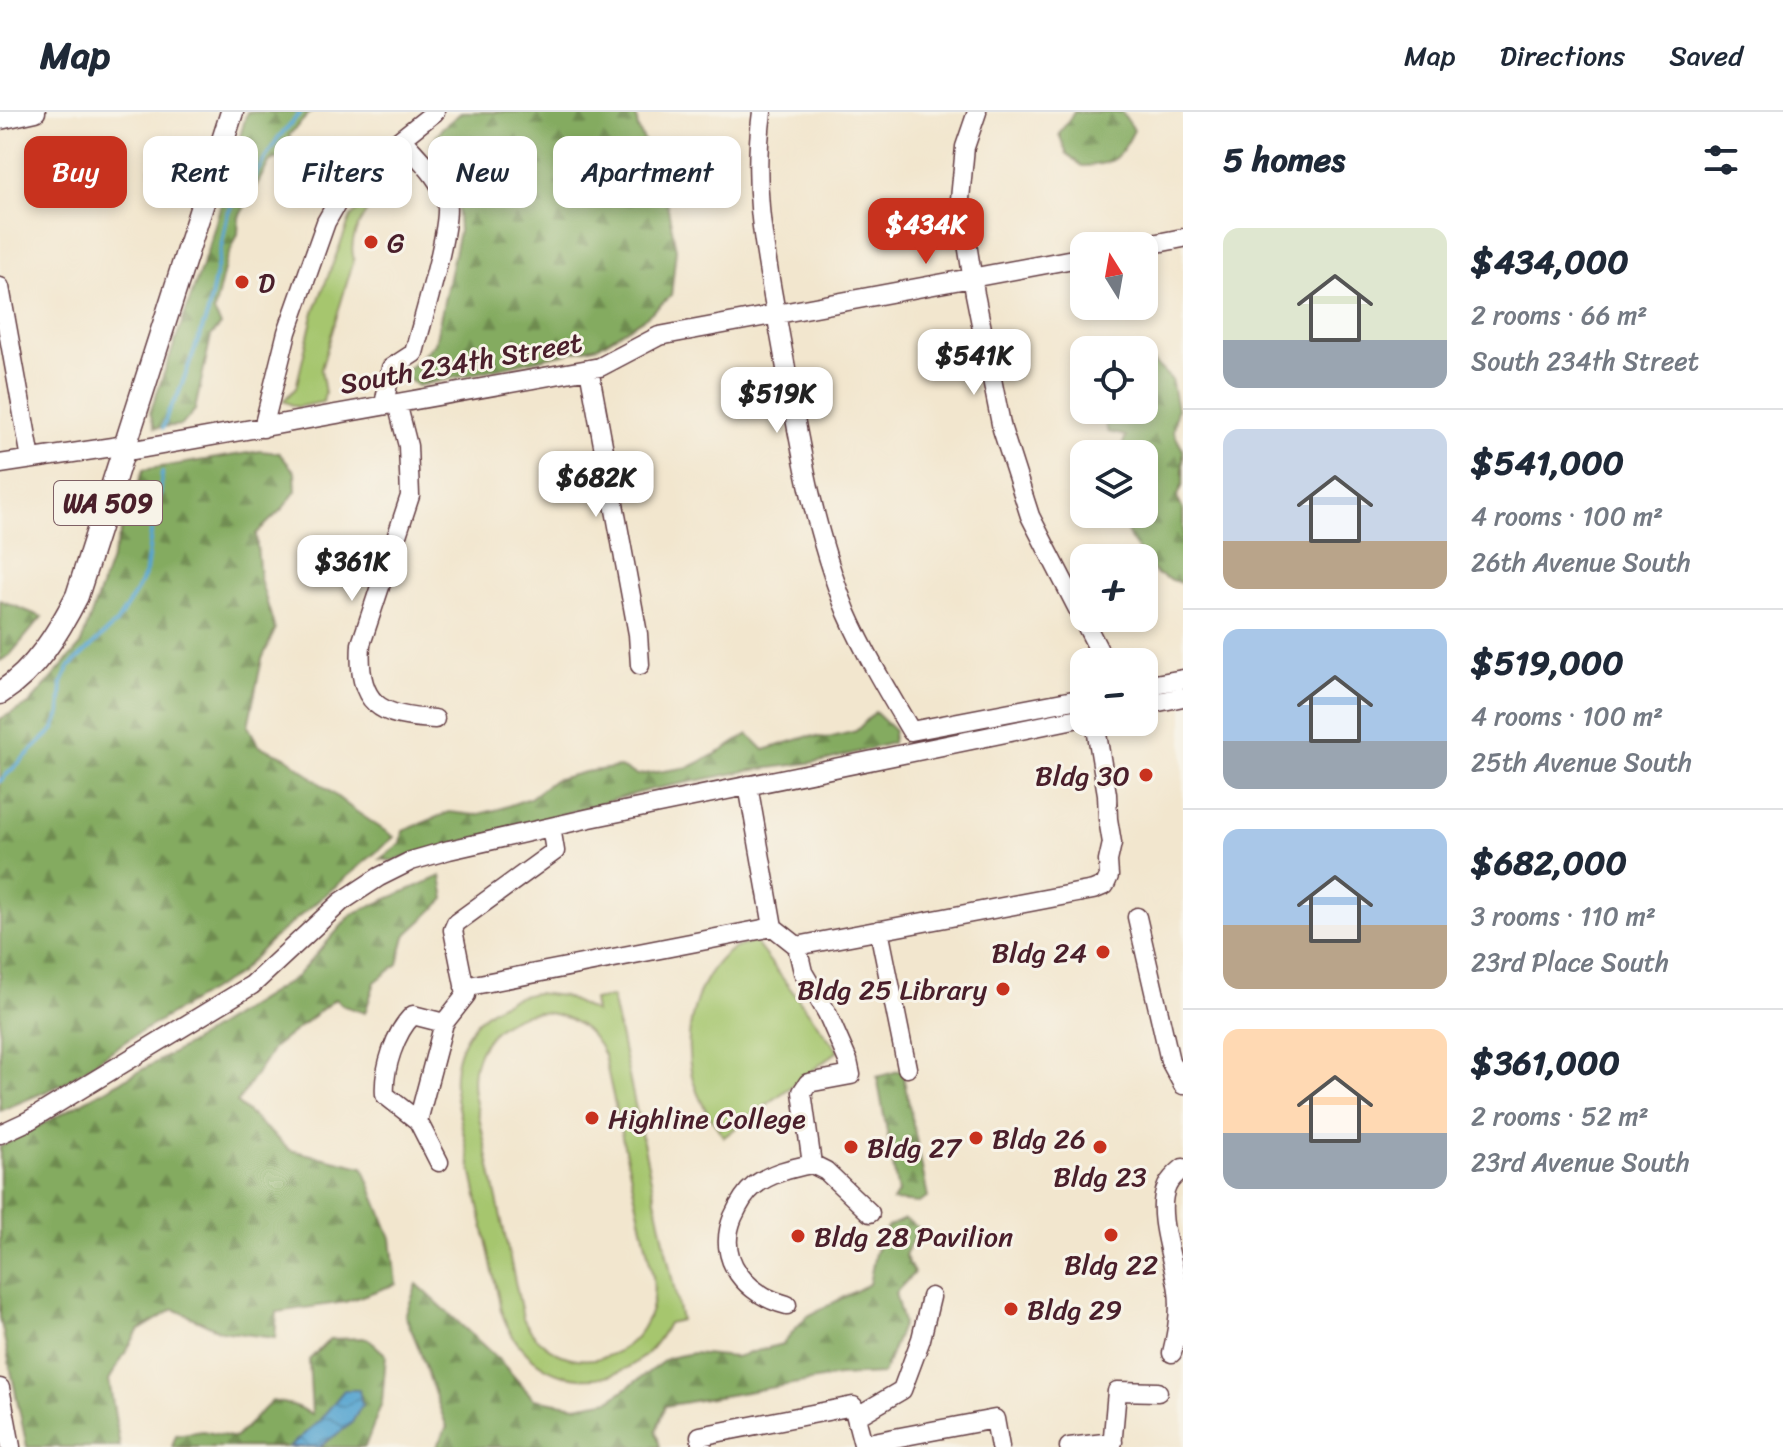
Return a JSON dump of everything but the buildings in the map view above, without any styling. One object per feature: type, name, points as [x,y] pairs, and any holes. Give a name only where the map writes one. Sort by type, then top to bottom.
[{"type":"main road","name":"WA 509","points":[[0,693],[39,657],[57,634],[77,596],[232,112]]},
{"type":"street","points":[[0,120],[36,112]]},
{"type":"street","points":[[406,136],[435,112]]},
{"type":"street","points":[[762,112],[757,151],[758,205],[802,454],[831,570],[866,654],[911,731],[1070,701]]},
{"type":"street","points":[[977,112],[965,147],[960,183],[962,219],[1002,429],[1030,516],[1098,648]]},
{"type":"street","points":[[412,151],[440,184],[447,203],[447,214],[414,353],[391,368],[391,404],[408,446],[410,496],[361,644],[359,670],[364,689],[384,711],[404,718],[435,719]]},
{"type":"street","points":[[263,428],[287,332],[326,222],[334,208]]},
{"type":"street","points":[[1158,243],[1183,238]]},
{"type":"street","name":"South 234th Street","points":[[0,464],[119,446],[134,450],[600,367],[659,336],[1070,260]]},
{"type":"street","points":[[0,287],[31,459]]},
{"type":"street","points":[[589,369],[638,634],[640,665]]},
{"type":"street","points":[[1158,683],[1183,679]]},
{"type":"street","points":[[1158,702],[1183,697]]},
{"type":"street","points":[[0,1134],[28,1121],[252,985],[341,902],[411,861],[551,827],[1070,720]]},
{"type":"street","points":[[797,946],[1093,890],[1105,885],[1109,876],[1112,843],[1097,736]]},
{"type":"street","points":[[748,785],[773,927],[797,946],[803,972],[827,1013],[851,1075],[808,1083],[802,1092],[812,1164]]},
{"type":"street","points":[[418,1121],[444,1023],[466,995],[453,930],[456,923],[555,851],[551,827]]},
{"type":"street","points":[[1137,917],[1170,1061],[1183,1085]]},
{"type":"street","points":[[464,987],[773,927]]},
{"type":"street","points":[[879,930],[907,1068]]},
{"type":"street","points":[[439,1162],[418,1121],[385,1095],[384,1083],[401,1027],[413,1015],[444,1023]]},
{"type":"street","points":[[787,1305],[765,1298],[741,1280],[732,1266],[728,1238],[740,1203],[754,1186],[784,1170],[812,1164],[826,1171],[870,1213]]},
{"type":"street","points":[[1172,1353],[1178,1327],[1179,1293],[1163,1216],[1164,1194],[1167,1185],[1183,1168]]},
{"type":"street","points":[[856,1417],[902,1390],[921,1339],[931,1297]]},
{"type":"street","points":[[0,1388],[11,1447]]},
{"type":"street","points":[[1069,1447],[1113,1445],[1117,1391],[1158,1392]]},
{"type":"street","points":[[702,1447],[700,1436],[853,1406],[863,1444],[995,1419],[1000,1447]]},
{"type":"green space","points":[[247,112],[311,112],[290,136],[274,136],[274,160],[270,161],[258,183],[258,136],[240,136]]},
{"type":"green space","points":[[462,112],[636,112],[642,136],[553,136],[553,208],[668,208],[676,249],[671,296],[646,317],[599,346],[417,386],[403,374],[435,343],[459,231],[458,208],[537,208],[537,136],[436,136]]},
{"type":"green space","points":[[1074,112],[1122,112],[1134,130],[1115,158],[1102,164],[1082,166],[1067,154],[1059,134]]},
{"type":"green space","points":[[220,208],[244,208],[239,217],[238,234],[226,261],[214,312],[221,325],[211,336],[195,410],[182,425],[155,428],[150,413]]},
{"type":"green space","points":[[360,208],[369,209],[353,239],[354,259],[321,369],[325,393],[323,402],[297,407],[283,401],[296,388],[313,315],[351,217]]},
{"type":"green space","points":[[1158,366],[1171,379],[1177,409],[1173,431],[1183,450],[1183,484],[1177,498],[1183,510],[1183,584],[1158,575],[1158,544],[1134,544],[1125,528],[1158,528],[1158,440],[1124,440],[1126,436],[1108,432],[1105,424],[1158,424]]},
{"type":"green space","points":[[260,451],[279,453],[295,472],[296,491],[256,534],[260,579],[275,630],[262,659],[248,726],[259,746],[286,757],[394,837],[269,942],[238,974],[129,1039],[63,1084],[0,1111],[0,719],[29,704],[80,646],[143,470]]},
{"type":"green space","points":[[0,600],[42,617],[10,655],[0,661]]},
{"type":"green space","points":[[875,712],[894,730],[892,743],[824,761],[746,771],[649,790],[393,861],[380,859],[401,843],[403,831],[449,812],[475,815],[499,809],[530,798],[554,780],[620,767],[637,775],[690,767],[748,734],[764,750],[809,736],[828,738],[856,731]]},
{"type":"green space","points":[[441,876],[445,899],[405,936],[398,964],[375,982],[365,1013],[344,1006],[335,999],[274,1047],[237,1103],[290,1150],[363,1167],[391,1238],[396,1284],[345,1302],[277,1312],[275,1338],[221,1331],[174,1309],[138,1331],[109,1380],[120,1447],[27,1447],[0,1318],[0,1147],[184,1047],[296,977],[352,914]]},
{"type":"green space","points":[[755,942],[838,1051],[724,1137],[705,1108],[692,1076],[690,1025],[708,976],[733,949]]},
{"type":"green space","points":[[536,993],[563,996],[595,1012],[593,1000],[612,997],[681,1320],[668,1323],[651,1349],[630,1367],[605,1376],[580,1378],[555,1372],[533,1359],[514,1338],[501,1310],[456,1098],[455,1078],[457,1060],[472,1028],[484,1015],[516,998]],"holes":[[[548,1013],[577,1023],[599,1045],[604,1055],[653,1277],[652,1306],[642,1329],[626,1346],[606,1356],[583,1359],[561,1354],[540,1341],[523,1318],[474,1094],[475,1064],[480,1051],[497,1029],[522,1015]]]},
{"type":"green space","points":[[902,1070],[928,1197],[919,1203],[893,1201],[898,1193],[877,1077]]},
{"type":"green space","points":[[905,1219],[919,1228],[905,1255],[914,1273],[895,1293],[903,1323],[883,1374],[839,1376],[665,1406],[656,1431],[660,1447],[436,1447],[447,1427],[405,1316],[417,1284],[500,1361],[534,1399],[576,1406],[610,1400],[668,1358],[693,1353],[735,1357],[782,1344],[806,1317],[869,1284],[875,1253],[887,1227]]},
{"type":"green space","points":[[367,1338],[386,1355],[382,1402],[365,1447],[172,1447],[176,1435],[203,1431],[235,1438],[272,1401],[293,1405],[312,1414],[309,1360],[330,1339]]},
{"type":"water","points":[[344,1390],[359,1390],[362,1405],[351,1424],[319,1447],[289,1447],[319,1421]]},
{"type":"waterway","points":[[163,428],[208,313],[228,212],[278,138],[301,112]]},
{"type":"waterway","points":[[0,781],[54,729],[60,713],[62,683],[69,667],[116,623],[136,592],[146,571],[162,473]]},
{"type":"place","name":"G","points":[[371,242]]},
{"type":"place","name":"D","points":[[242,282]]},
{"type":"place","name":"Bldg 30","points":[[1146,775]]},
{"type":"place","name":"Bldg 24","points":[[1103,952]]},
{"type":"place","name":"Bldg 25 Library","points":[[1003,989]]},
{"type":"place","name":"Highline College","points":[[592,1118]]},
{"type":"place","name":"Bldg 26","points":[[976,1138]]},
{"type":"place","name":"Bldg 27","points":[[851,1147]]},
{"type":"place","name":"Bldg 23","points":[[1100,1147]]},
{"type":"place","name":"Bldg 22","points":[[1111,1235]]},
{"type":"place","name":"Bldg 28 Pavilion","points":[[798,1236]]},
{"type":"place","name":"Bldg 29","points":[[1011,1309]]}]
